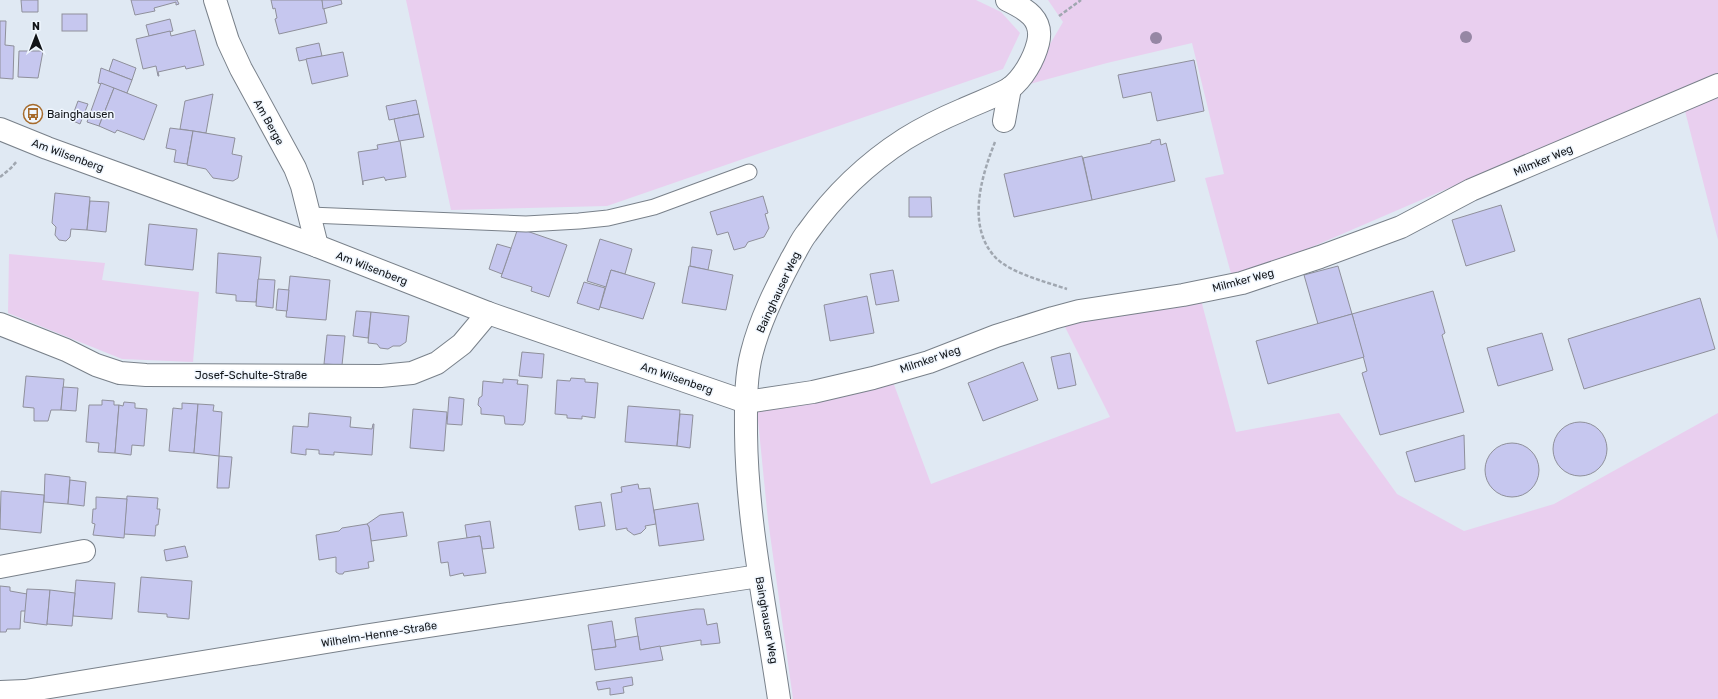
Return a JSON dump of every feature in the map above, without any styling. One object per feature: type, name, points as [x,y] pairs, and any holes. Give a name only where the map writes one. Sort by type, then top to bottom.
[{"type":"street","name":"Am Berge","points":[[214,0],[228,41],[240,69],[295,168],[302,186],[316,246]]},
{"type":"street","name":"Bainghauser Weg","points":[[779,699],[759,576],[747,472],[746,402],[751,354],[762,320],[785,272],[806,234],[834,198],[864,168],[906,138],[951,115],[1010,88],[1023,74],[1034,55],[1040,30],[1036,18],[1017,4],[1007,0]]},
{"type":"street","name":"Milmker Weg","points":[[746,402],[812,392],[873,378],[929,362],[996,336],[1059,316],[1114,305],[1184,295],[1242,283],[1320,257],[1401,227],[1471,190],[1718,85]]},
{"type":"street","points":[[1004,121],[1010,88]]},
{"type":"street","name":"Am Wilsenberg","points":[[0,129],[47,148],[316,246],[488,313],[746,402]]},
{"type":"street","name":"Josef-Schulte-Straße","points":[[0,324],[66,350],[96,365],[120,373],[146,375],[381,376],[412,373],[437,363],[462,344],[488,313]]},
{"type":"street","points":[[0,567],[84,551]]},
{"type":"street","name":"Wilhelm-Henne-Straße","points":[[0,692],[25,690],[355,637],[759,576]]},
{"type":"lane","points":[[310,216],[526,224],[579,221],[608,218],[654,207],[749,172]]},
{"type":"path","points":[[1004,121],[990,156],[980,191],[979,219],[983,241],[997,259],[1012,268],[1071,290]]},
{"type":"shaded area","points":[[406,0],[976,0],[1001,12],[1020,33],[1003,69],[607,206],[451,210]]},
{"type":"shaded area","points":[[1048,0],[1718,0],[1718,240],[1685,111],[1681,88],[1233,281],[1205,178],[1224,174],[1192,43],[1107,63],[1026,85],[1063,22]]},
{"type":"shaded area","points":[[9,254],[105,263],[102,280],[199,292],[193,362],[122,359],[8,313]]},
{"type":"shaded area","points":[[1201,300],[1236,432],[1339,413],[1397,494],[1464,531],[1554,504],[1718,413],[1718,699],[793,699],[768,520],[757,411],[890,374],[931,484],[1110,417],[1063,323]]},
{"type":"building","points":[[21,0],[38,0],[38,12],[22,12]]},
{"type":"building","points":[[131,0],[177,0],[179,4],[176,5],[176,2],[154,8],[155,11],[135,15]]},
{"type":"building","points":[[271,0],[322,0],[327,23],[279,34],[275,19],[277,18],[275,8],[273,9]]},
{"type":"building","points":[[322,0],[341,0],[342,4],[323,9]]},
{"type":"building","points":[[62,14],[87,14],[87,31],[62,31]]},
{"type":"building","points":[[170,19],[173,31],[149,36],[146,25]]},
{"type":"building","points":[[0,21],[6,21],[5,45],[14,46],[13,79],[0,78]]},
{"type":"building","points":[[195,30],[204,65],[186,69],[185,66],[158,72],[159,76],[156,66],[143,69],[136,39],[170,31],[171,36]]},
{"type":"building","points":[[319,43],[322,56],[299,61],[296,48]]},
{"type":"building","points":[[19,51],[43,51],[38,78],[18,77]]},
{"type":"building","points":[[343,52],[348,76],[312,84],[306,59]]},
{"type":"building","points":[[113,59],[136,68],[132,80],[109,71]]},
{"type":"building","points":[[1194,60],[1204,111],[1157,121],[1151,92],[1123,98],[1118,75]]},
{"type":"building","points":[[101,68],[132,80],[127,93],[98,83]]},
{"type":"building","points":[[101,83],[114,88],[99,126],[87,122]]},
{"type":"building","points":[[114,88],[157,105],[144,140],[117,130],[115,133],[99,126]]},
{"type":"building","points":[[213,94],[206,133],[180,129],[185,101]]},
{"type":"building","points":[[416,100],[419,114],[389,120],[386,106]]},
{"type":"building","points":[[78,101],[88,104],[80,124],[71,120]]},
{"type":"building","points":[[419,114],[424,137],[399,141],[394,119]]},
{"type":"building","points":[[170,128],[193,131],[187,164],[174,162],[176,150],[166,148]]},
{"type":"building","points":[[193,131],[235,138],[232,154],[242,156],[238,178],[233,181],[213,178],[206,169],[187,165]]},
{"type":"building","points":[[1160,139],[1161,145],[1166,143],[1175,181],[1092,200],[1083,158],[1151,143],[1151,141]]},
{"type":"building","points":[[400,141],[406,177],[386,181],[384,177],[363,181],[363,185],[358,152],[378,149],[377,145]]},
{"type":"building","points":[[1082,156],[1092,200],[1014,217],[1004,174]]},
{"type":"building","points":[[55,193],[90,197],[87,230],[71,229],[70,237],[66,241],[59,240],[55,235],[56,227],[52,223]]},
{"type":"building","points":[[763,196],[768,213],[765,214],[769,228],[764,237],[748,242],[745,247],[734,250],[728,232],[717,235],[710,212]]},
{"type":"building","points":[[909,197],[931,197],[932,217],[909,217]]},
{"type":"building","points":[[90,201],[109,202],[106,232],[87,230]]},
{"type":"building","points":[[1501,205],[1515,251],[1466,266],[1452,220]]},
{"type":"building","points":[[149,224],[197,229],[193,270],[145,265]]},
{"type":"building","points":[[518,228],[567,245],[549,297],[531,291],[532,287],[501,277]]},
{"type":"building","points":[[600,239],[632,249],[625,274],[611,270],[606,287],[587,281]]},
{"type":"building","points":[[497,244],[511,248],[502,274],[489,269]]},
{"type":"building","points":[[692,247],[712,250],[708,270],[690,266]]},
{"type":"building","points":[[218,253],[261,257],[256,302],[236,301],[236,295],[216,293]]},
{"type":"building","points":[[689,266],[733,275],[726,310],[682,303]]},
{"type":"building","points":[[1338,266],[1352,314],[1318,324],[1304,275]]},
{"type":"building","points":[[611,270],[655,283],[643,319],[600,307]]},
{"type":"building","points":[[893,270],[899,301],[876,305],[870,274]]},
{"type":"building","points":[[290,276],[330,280],[326,320],[286,317]]},
{"type":"building","points":[[258,279],[275,280],[273,308],[256,306]]},
{"type":"building","points":[[584,282],[605,288],[599,310],[577,303]]},
{"type":"building","points":[[278,289],[289,290],[287,311],[276,310]]},
{"type":"building","points":[[1433,291],[1445,333],[1442,335],[1464,412],[1380,435],[1362,373],[1367,371],[1352,314]]},
{"type":"building","points":[[867,296],[874,333],[830,341],[824,305]]},
{"type":"building","points":[[1700,298],[1715,349],[1584,389],[1568,339]]},
{"type":"building","points":[[356,311],[371,312],[368,338],[353,336]]},
{"type":"building","points":[[371,312],[409,316],[406,342],[400,346],[393,346],[388,349],[380,348],[377,344],[368,343]]},
{"type":"building","points":[[1352,314],[1364,357],[1268,384],[1256,341]]},
{"type":"building","points":[[1542,333],[1553,370],[1498,386],[1487,348]]},
{"type":"building","points":[[327,335],[345,336],[342,365],[324,364]]},
{"type":"building","points":[[522,352],[544,354],[542,378],[519,376]]},
{"type":"building","points":[[1070,353],[1076,385],[1058,389],[1051,357]]},
{"type":"building","points":[[1023,362],[1038,400],[983,421],[968,383]]},
{"type":"building","points":[[26,376],[64,379],[61,410],[51,410],[48,421],[34,421],[34,408],[23,407]]},
{"type":"building","points":[[571,378],[585,379],[585,382],[598,383],[595,418],[582,416],[582,419],[567,418],[567,415],[555,414],[557,380],[570,381]]},
{"type":"building","points":[[503,379],[518,380],[517,384],[528,385],[525,422],[523,425],[505,424],[504,416],[481,414],[481,408],[478,405],[479,398],[482,396],[483,381],[503,383]]},
{"type":"building","points":[[63,387],[78,388],[76,411],[61,410]]},
{"type":"building","points":[[449,397],[464,399],[462,425],[447,424]]},
{"type":"building","points":[[102,400],[114,401],[114,405],[119,405],[115,453],[98,452],[99,443],[86,442],[89,405],[102,405]]},
{"type":"building","points":[[124,402],[135,403],[135,408],[147,409],[144,446],[132,445],[131,455],[115,453],[119,405],[123,406]]},
{"type":"building","points":[[182,403],[198,404],[194,453],[169,451],[173,408],[182,409]]},
{"type":"building","points":[[198,404],[214,405],[213,411],[222,412],[219,456],[194,453]]},
{"type":"building","points":[[628,406],[680,410],[677,446],[625,442]]},
{"type":"building","points":[[413,409],[447,412],[444,451],[410,448]]},
{"type":"building","points":[[309,413],[351,417],[350,427],[372,429],[374,424],[372,455],[334,452],[334,455],[319,454],[319,450],[306,449],[306,455],[291,453],[293,426],[308,427]]},
{"type":"building","points":[[680,414],[693,415],[690,448],[677,446]]},
{"type":"building","points":[[1580,422],[1590,424],[1599,430],[1605,439],[1607,449],[1605,459],[1599,468],[1590,474],[1580,476],[1570,474],[1561,468],[1555,459],[1553,449],[1555,439],[1561,430],[1570,424]]},
{"type":"building","points":[[1464,435],[1465,469],[1415,482],[1406,452]]},
{"type":"building","points":[[1507,443],[1517,443],[1527,447],[1535,455],[1539,465],[1539,475],[1535,485],[1527,493],[1517,497],[1507,497],[1497,493],[1489,485],[1485,475],[1485,465],[1489,455],[1497,447]]},
{"type":"building","points":[[219,456],[232,457],[229,488],[217,488]]},
{"type":"building","points":[[45,474],[70,477],[68,504],[44,502]]},
{"type":"building","points":[[70,480],[86,482],[84,506],[68,504]]},
{"type":"building","points":[[638,484],[639,489],[650,488],[656,524],[645,526],[646,528],[641,533],[634,535],[627,530],[627,528],[616,530],[611,494],[622,492],[621,487]]},
{"type":"building","points":[[1,491],[44,495],[41,533],[0,529]]},
{"type":"building","points":[[127,496],[158,498],[157,509],[160,509],[155,536],[124,534]]},
{"type":"building","points":[[96,497],[127,499],[124,538],[93,535],[95,524],[92,523],[93,509],[96,509]]},
{"type":"building","points":[[601,502],[605,526],[579,530],[575,506]]},
{"type":"building","points":[[698,503],[704,540],[659,546],[654,510]]},
{"type":"building","points":[[403,512],[407,536],[371,541],[369,527],[367,524],[380,515]]},
{"type":"building","points":[[490,521],[494,548],[482,549],[480,536],[467,538],[465,525]]},
{"type":"building","points":[[367,524],[369,527],[374,561],[368,562],[369,568],[339,574],[336,572],[336,557],[319,560],[316,535],[339,531],[342,528]]},
{"type":"building","points":[[480,536],[486,573],[464,576],[463,573],[450,576],[448,562],[441,563],[438,542]]},
{"type":"building","points":[[185,546],[188,557],[166,561],[164,550]]},
{"type":"building","points":[[141,577],[192,581],[189,619],[167,617],[167,614],[138,612]]},
{"type":"building","points":[[76,580],[115,583],[112,619],[73,616]]},
{"type":"building","points":[[0,586],[10,587],[10,591],[27,594],[26,611],[21,611],[20,629],[7,629],[6,632],[0,632]]},
{"type":"building","points":[[27,589],[50,590],[47,625],[24,622]]},
{"type":"building","points":[[50,590],[75,593],[72,626],[47,624]]},
{"type":"building","points":[[704,609],[707,625],[717,623],[720,643],[701,645],[701,640],[640,650],[635,618]]},
{"type":"building","points":[[612,621],[616,647],[592,650],[588,625]]},
{"type":"building","points":[[638,636],[640,650],[660,646],[663,660],[595,670],[592,650],[616,647],[615,640]]},
{"type":"building","points":[[632,677],[633,685],[623,687],[624,693],[610,695],[610,688],[598,690],[596,682]]},
{"type":"place","name":"Bainghausen","points":[[33,114]]}]
